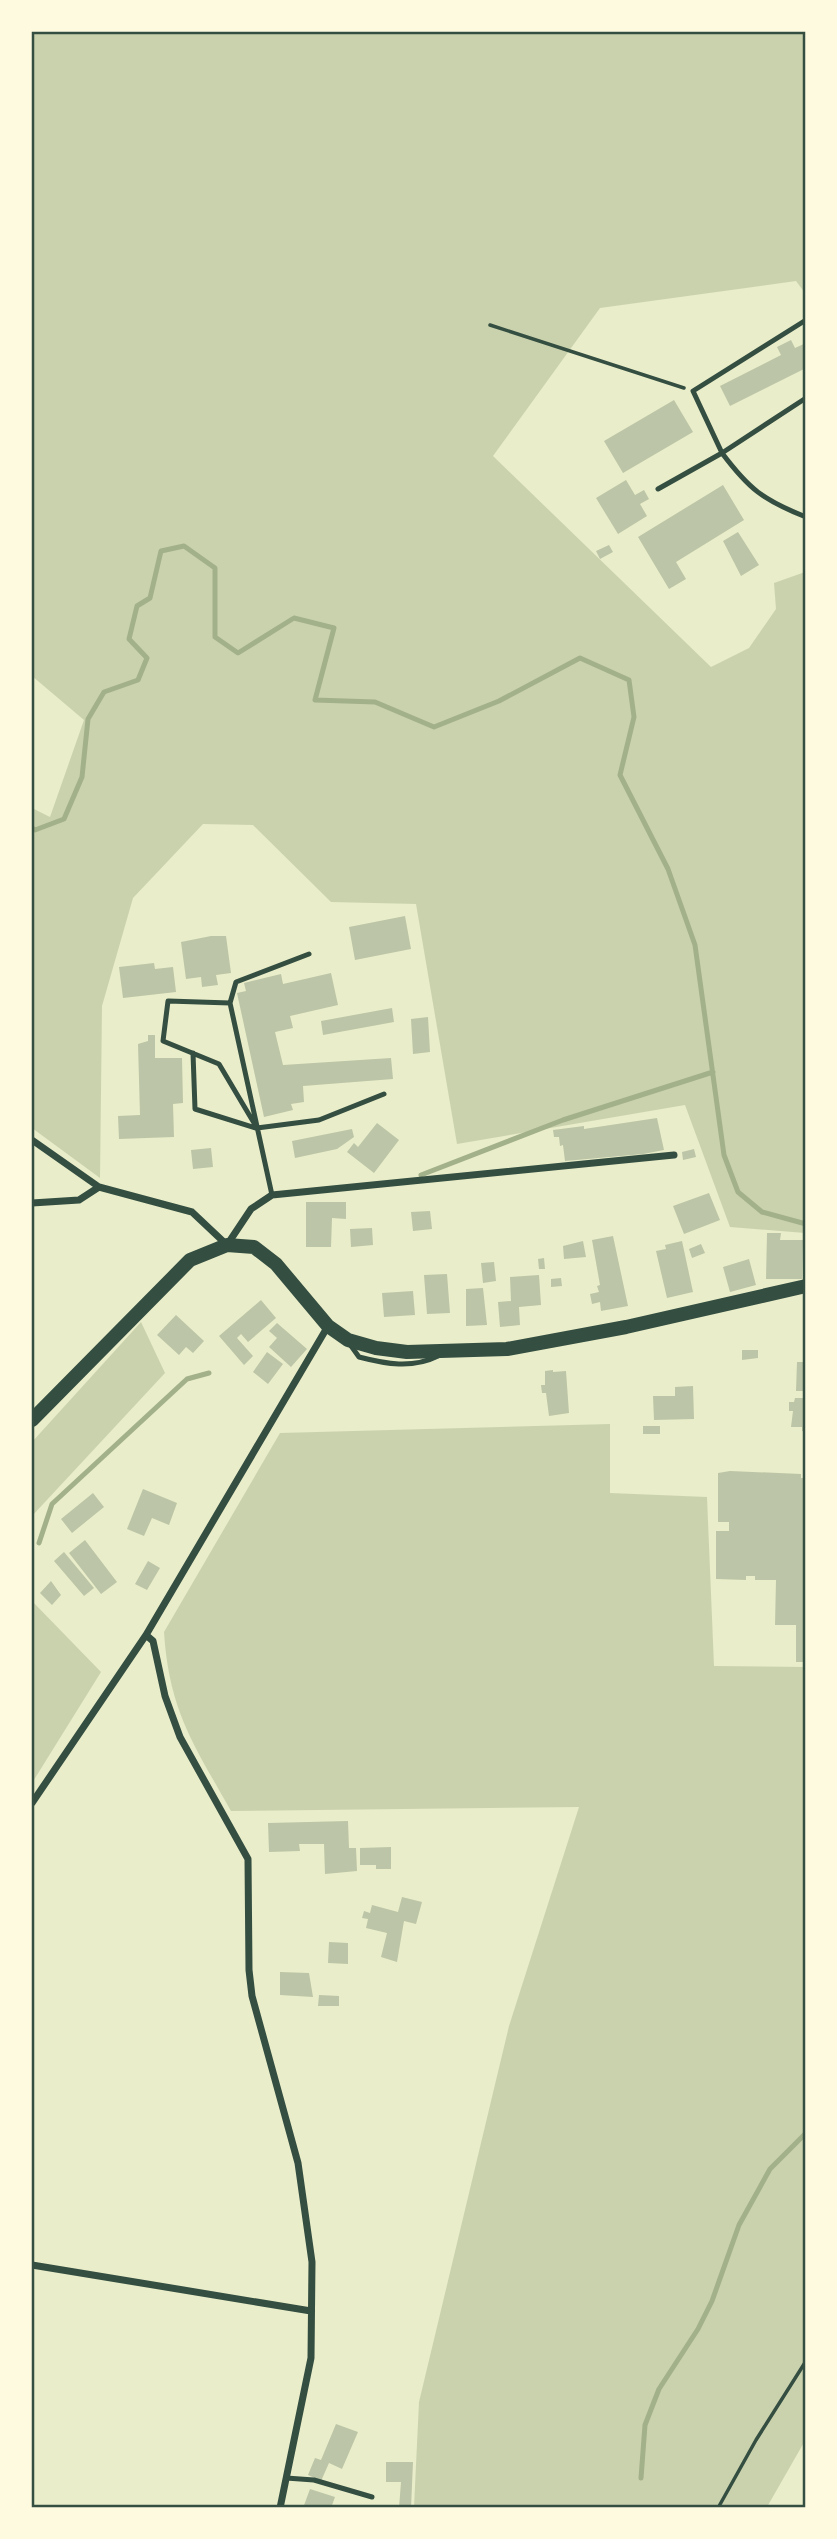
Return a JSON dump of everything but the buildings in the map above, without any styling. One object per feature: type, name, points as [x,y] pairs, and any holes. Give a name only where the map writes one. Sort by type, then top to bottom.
[{"type":"main road","points":[[32,1420],[190,1259],[227,1245],[254,1247],[276,1264],[328,1326],[348,1340],[376,1348],[444,1353],[507,1349],[806,1286]]},
{"type":"street","points":[[32,1140],[99,1187],[191,1212],[227,1245],[251,1209],[272,1195],[674,1156]]},
{"type":"street","points":[[32,1203],[79,1200],[99,1187]]},
{"type":"street","points":[[32,1803],[146,1635],[328,1326]]},
{"type":"street","points":[[146,1635],[153,1642],[165,1696],[180,1737],[248,1859],[250,1983],[298,2163],[312,2262],[311,2358],[280,2508]]},
{"type":"street","points":[[32,2265],[310,2311]]},
{"type":"lane","points":[[806,320],[693,391],[722,453],[746,486],[783,508],[806,517]]},
{"type":"lane","points":[[659,489],[722,453],[806,398]]},
{"type":"lane","points":[[272,1195],[230,1003],[236,982],[309,954]]},
{"type":"lane","points":[[230,1003],[168,1001],[163,1041],[219,1064],[257,1128]]},
{"type":"lane","points":[[193,1053],[195,1108],[257,1128],[319,1120],[384,1094]]},
{"type":"lane","points":[[286,2477],[314,2480],[372,2497]]},
{"type":"path","points":[[490,325],[693,391]]},
{"type":"path","points":[[718,2508],[755,2440],[806,2361]]},
{"type":"green space","points":[[32,32],[805,32],[805,293],[796,281],[600,308],[493,456],[711,667],[749,648],[776,609],[774,583],[805,572],[805,1233],[730,1227],[685,1105],[457,1144],[416,904],[331,902],[253,825],[203,824],[133,898],[102,1006],[100,1178],[32,1128],[32,808],[50,817],[84,720],[32,676]]},
{"type":"green space","points":[[141,1322],[165,1373],[32,1516],[32,1442]]},
{"type":"green space","points":[[610,1424],[610,1493],[707,1497],[714,1666],[805,1667],[806,2439],[767,2507],[414,2507],[419,2402],[509,2026],[579,1807],[231,1811],[185,1726],[171,1684],[164,1632],[280,1433]]},
{"type":"green space","points":[[32,1601],[101,1672],[32,1783]]},
{"type":"waterway","points":[[32,828],[35,830],[64,819],[82,777],[88,719],[104,692],[138,680],[147,658],[129,639],[137,606],[150,598],[161,551],[184,546],[215,568],[215,637],[238,653],[294,618],[334,628],[315,700],[375,702],[434,727],[499,701],[580,658],[629,680],[634,717],[620,775],[668,869],[695,945],[724,1155],[738,1192],[762,1212],[806,1224]]},
{"type":"waterway","points":[[421,1175],[563,1120],[713,1072]]},
{"type":"waterway","points":[[39,1543],[52,1504],[187,1379],[209,1373]]},
{"type":"waterway","points":[[641,2478],[645,2425],[659,2389],[698,2329],[712,2301],[739,2225],[770,2169],[806,2133]]}]
